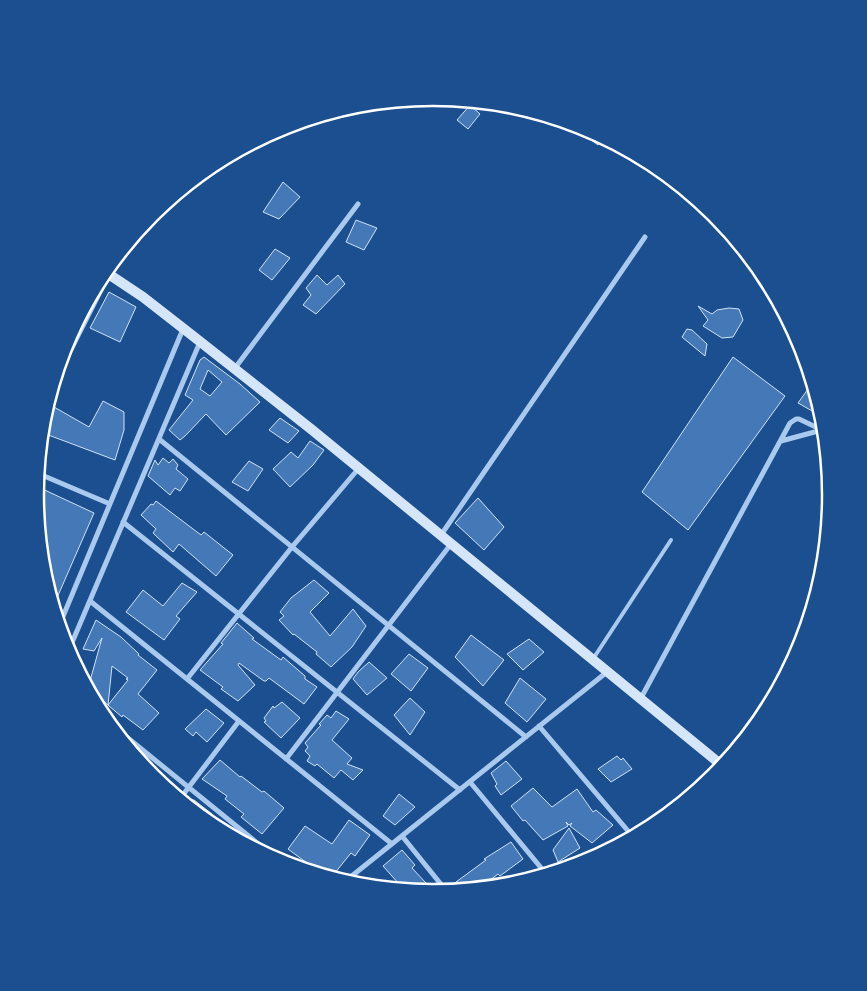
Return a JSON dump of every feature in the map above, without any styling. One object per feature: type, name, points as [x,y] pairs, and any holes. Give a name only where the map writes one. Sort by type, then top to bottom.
[{"type":"main road","points":[[111,276],[184,328],[235,368],[718,762]]},
{"type":"street","points":[[235,368],[358,204]]},
{"type":"street","points":[[440,535],[645,237]]},
{"type":"street","points":[[63,617],[184,328]]},
{"type":"street","points":[[72,642],[201,341]]},
{"type":"street","points":[[641,698],[790,423],[796,419],[817,426]]},
{"type":"street","points":[[781,441],[818,431]]},
{"type":"street","points":[[159,439],[526,737]]},
{"type":"street","points":[[187,679],[292,547],[359,468]]},
{"type":"street","points":[[45,476],[110,504]]},
{"type":"street","points":[[123,522],[460,790]]},
{"type":"street","points":[[286,759],[451,544]]},
{"type":"street","points":[[90,600],[392,844]]},
{"type":"street","points":[[352,877],[607,672]]},
{"type":"street","points":[[183,794],[239,721]]},
{"type":"street","points":[[539,726],[629,832]]},
{"type":"street","points":[[129,739],[257,843]]},
{"type":"street","points":[[470,782],[543,870]]},
{"type":"street","points":[[402,836],[441,885]]},
{"type":"lane","points":[[592,659],[671,540]]},
{"type":"building","points":[[468,108],[474,108],[480,114],[468,129],[457,120]]},
{"type":"building","points":[[587,137],[599,143],[598,145]]},
{"type":"building","points":[[283,182],[300,197],[279,219],[263,212]]},
{"type":"building","points":[[356,220],[377,228],[364,250],[346,242]]},
{"type":"building","points":[[275,249],[290,258],[272,280],[259,270]]},
{"type":"building","points":[[317,275],[327,285],[338,275],[345,284],[316,314],[303,305],[311,295],[306,288]]},
{"type":"building","points":[[109,292],[136,307],[120,342],[90,328]]},
{"type":"building","points":[[698,306],[712,314],[717,310],[739,309],[743,320],[733,337],[722,338],[703,326],[708,320]]},
{"type":"building","points":[[687,329],[692,330],[707,344],[705,356],[682,337]]},
{"type":"building","points":[[204,357],[240,384],[260,402],[226,435],[206,414],[180,440],[169,430],[193,400],[185,395],[200,360]],"holes":[[[208,370],[222,382],[210,396],[200,389]]]},
{"type":"building","points":[[733,357],[785,396],[688,530],[642,492]]},
{"type":"building","points":[[808,389],[814,412],[798,403]]},
{"type":"building","points":[[103,401],[124,412],[124,430],[115,460],[49,435],[54,407],[89,427]]},
{"type":"building","points":[[280,418],[299,431],[288,443],[269,430]]},
{"type":"building","points":[[310,441],[324,450],[313,465],[290,487],[273,469],[291,452],[298,458]]},
{"type":"building","points":[[163,458],[169,463],[173,459],[178,465],[176,469],[188,479],[180,491],[175,488],[170,495],[148,476],[155,460],[158,465]]},
{"type":"building","points":[[249,461],[263,469],[248,491],[232,482]]},
{"type":"building","points":[[44,490],[94,513],[57,597],[47,546]]},
{"type":"building","points":[[478,498],[504,527],[484,550],[455,523]]},
{"type":"building","points":[[156,501],[201,535],[204,532],[233,555],[216,576],[179,544],[173,552],[153,533],[156,529],[141,515]]},
{"type":"building","points":[[314,580],[329,593],[310,612],[330,636],[353,609],[366,626],[352,647],[331,667],[316,654],[317,652],[293,635],[279,620],[284,616],[280,612],[291,598]]},
{"type":"building","points":[[182,583],[197,592],[176,616],[180,619],[164,640],[126,612],[143,590],[163,606]]},
{"type":"building","points":[[96,620],[121,637],[138,655],[157,670],[138,694],[159,713],[143,730],[123,715],[122,717],[102,700],[90,680],[102,638],[94,651],[83,649]],"holes":[[[112,666],[128,678],[126,679],[128,680],[108,705]]]},
{"type":"building","points":[[237,623],[254,638],[252,639],[281,660],[283,657],[305,676],[305,679],[317,687],[304,704],[269,678],[264,681],[239,663],[238,665],[255,685],[238,701],[200,670],[223,644],[221,643]]},
{"type":"building","points":[[471,635],[504,660],[483,686],[455,657]]},
{"type":"building","points":[[529,639],[544,652],[523,670],[507,654]]},
{"type":"building","points":[[409,654],[428,668],[411,691],[391,674]]},
{"type":"building","points":[[369,662],[387,678],[367,695],[353,679]]},
{"type":"building","points":[[520,678],[546,699],[527,722],[505,703]]},
{"type":"building","points":[[410,698],[425,712],[410,735],[394,715]]},
{"type":"building","points":[[282,702],[300,718],[281,738],[264,722],[266,721],[264,718],[273,706],[274,708]]},
{"type":"building","points":[[206,709],[224,723],[207,742],[196,732],[193,736],[185,729]]},
{"type":"building","points":[[336,711],[349,719],[332,740],[352,758],[347,764],[363,770],[353,780],[341,770],[334,778],[317,764],[315,766],[307,761],[310,756],[305,751],[308,747],[305,743],[327,715],[331,718]]},
{"type":"building","points":[[617,756],[621,760],[623,758],[632,769],[611,782],[598,769]]},
{"type":"building","points":[[220,760],[240,777],[262,792],[264,791],[284,808],[262,834],[241,817],[244,814],[225,799],[227,796],[202,779]]},
{"type":"building","points":[[506,761],[522,779],[501,795],[495,786],[497,784],[491,773]]},
{"type":"building","points":[[533,788],[552,807],[577,789],[593,812],[596,810],[613,825],[592,843],[570,826],[572,823],[569,825],[566,822],[568,826],[543,840],[525,820],[523,821],[511,806]]},
{"type":"building","points":[[399,794],[415,807],[395,825],[383,816]]},
{"type":"building","points":[[190,800],[194,800],[212,814],[211,816]]},
{"type":"building","points":[[349,820],[370,835],[355,856],[351,853],[335,873],[311,866],[288,849],[305,826],[332,844]]},
{"type":"building","points":[[569,828],[580,848],[558,862],[553,850]]},
{"type":"building","points":[[511,842],[523,859],[500,876],[498,874],[488,881],[459,884],[456,882],[486,860],[484,859]]},
{"type":"building","points":[[402,850],[415,865],[412,868],[426,883],[424,885],[398,883],[383,866]]}]
